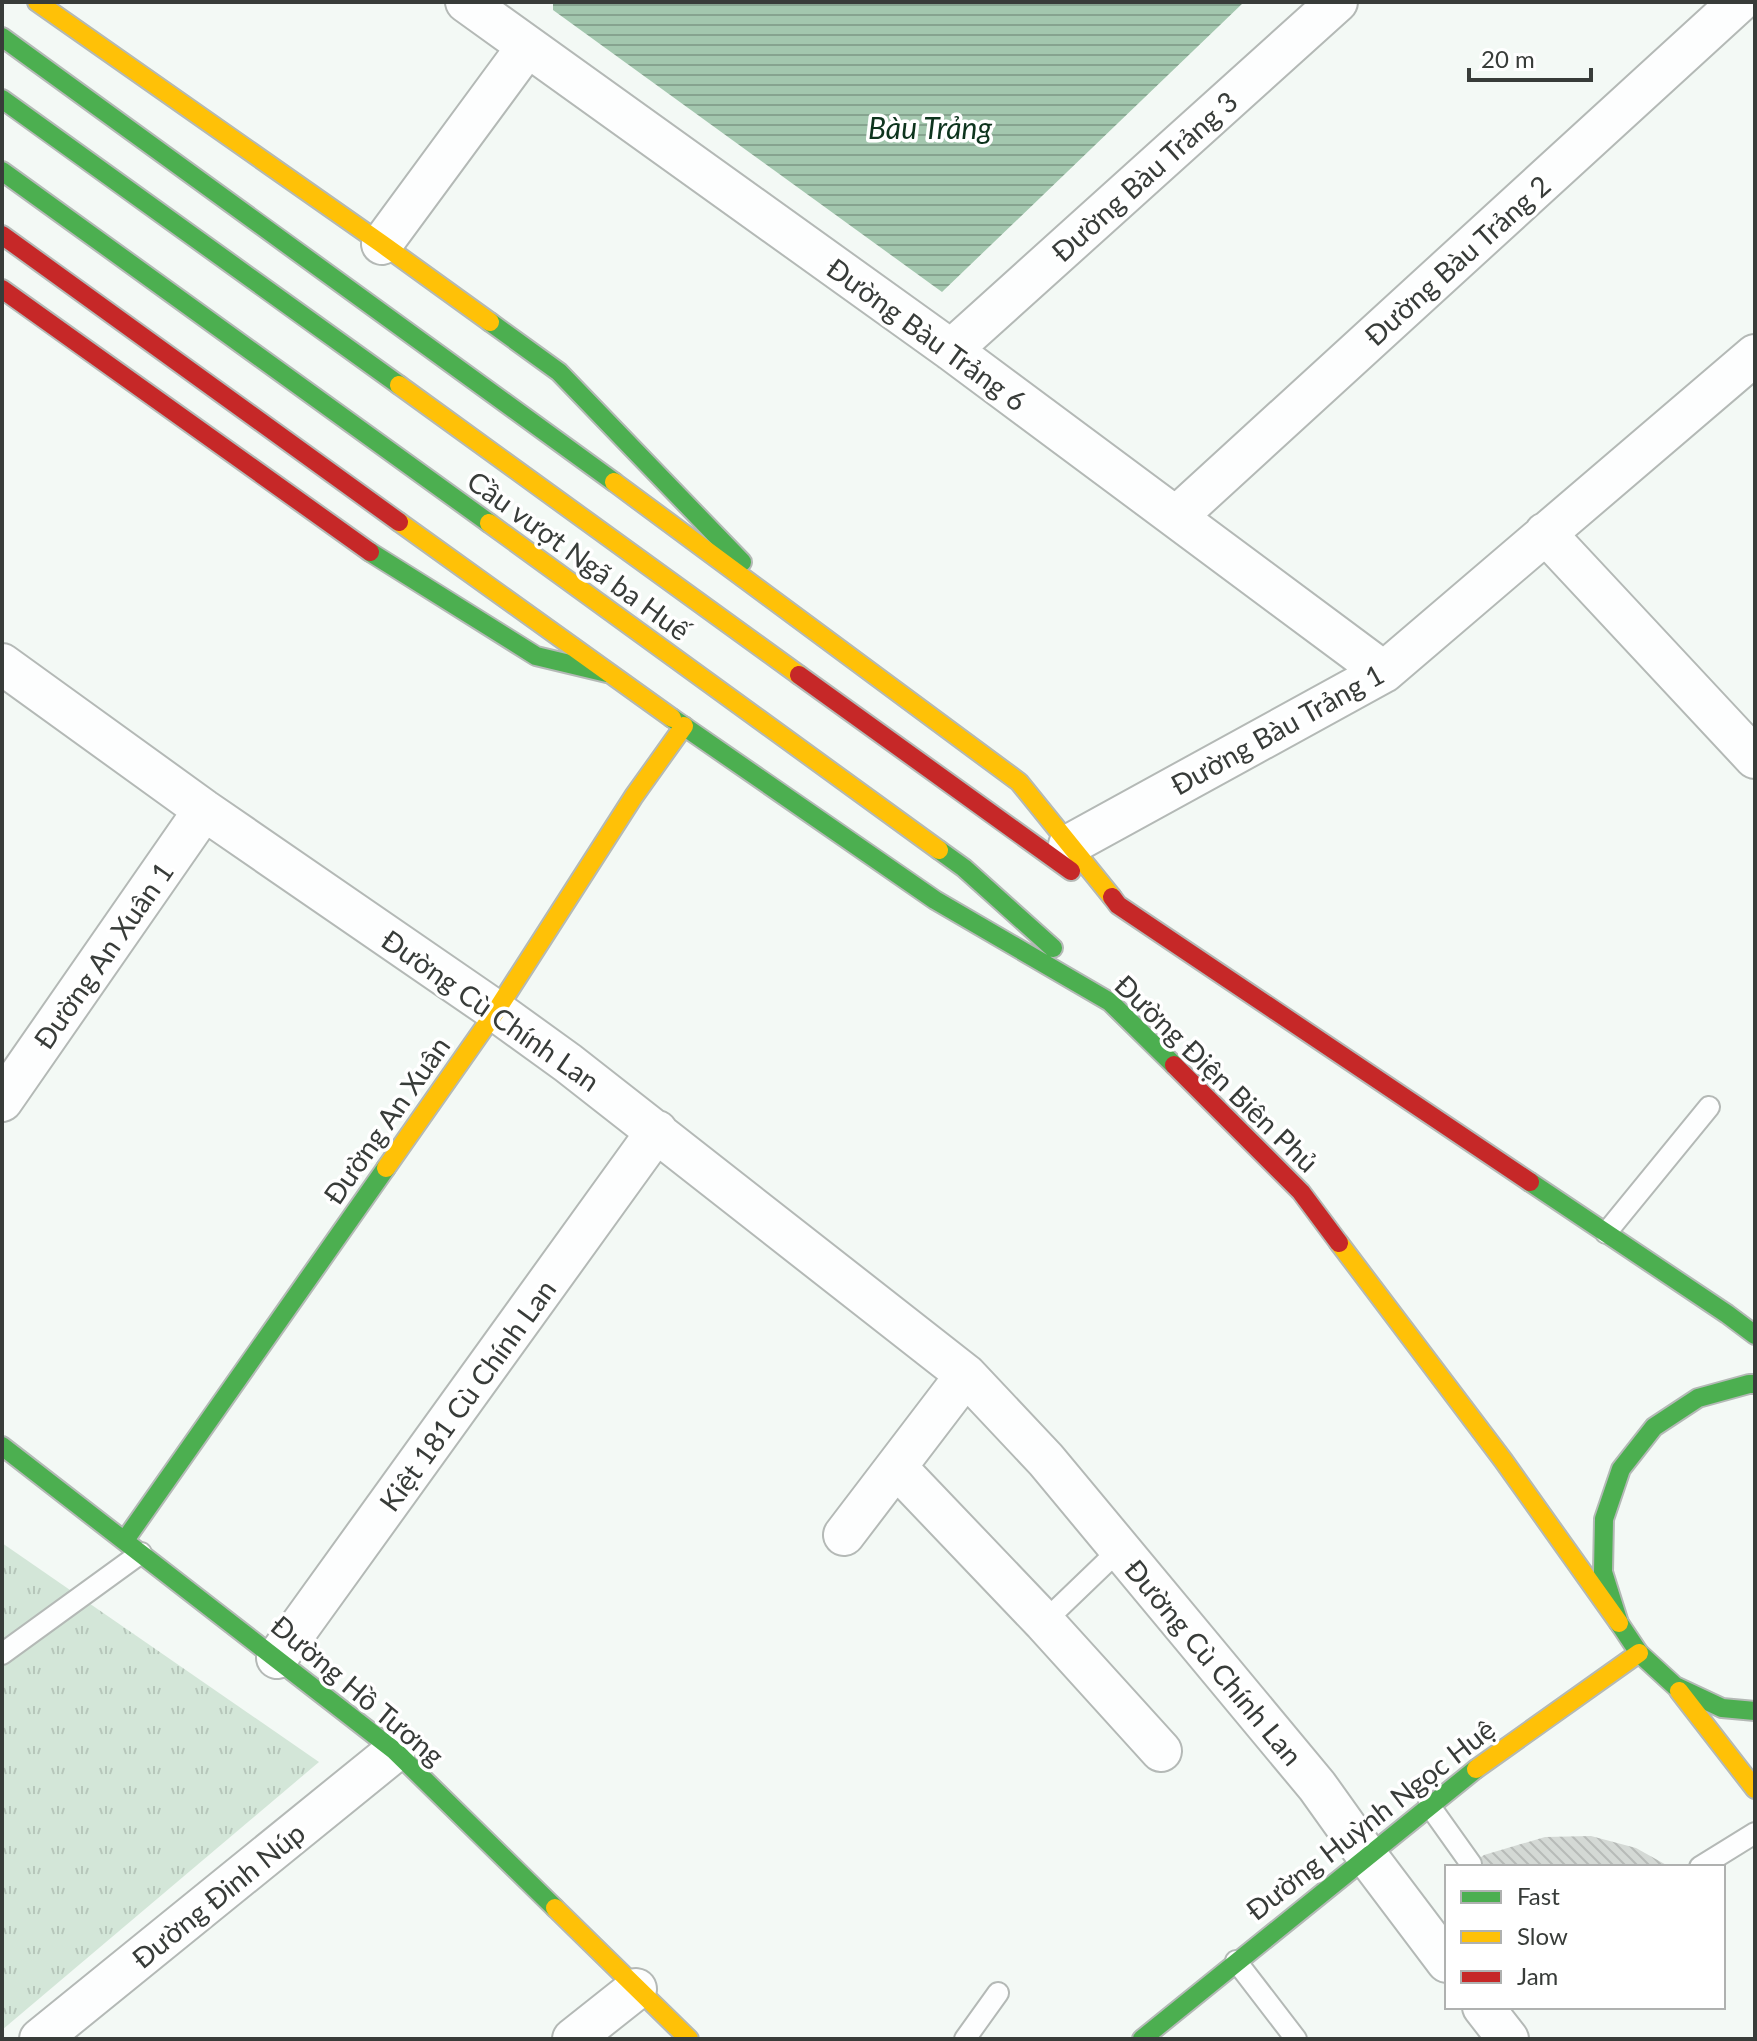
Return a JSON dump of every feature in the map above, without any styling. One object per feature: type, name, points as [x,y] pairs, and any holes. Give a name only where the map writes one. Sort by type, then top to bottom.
[{"type":"main road","points":[[37,2],[559,372],[791,613]]},
{"type":"main road","points":[[2,37],[507,403],[1019,782],[1118,905],[1755,1335]]},
{"type":"main road","name":"Cầu vượt Ngã ba Huế","points":[[2,99],[1118,905]]},
{"type":"main road","name":"Cầu vượt Ngã ba Huế","points":[[2,171],[964,868],[1110,1002]]},
{"type":"main road","points":[[2,235],[607,673]]},
{"type":"main road","points":[[2,289],[390,565],[536,656],[607,673]]},
{"type":"main road","name":"Đường Điện Biên Phủ","points":[[607,673],[935,900],[1110,1002],[1301,1192],[1503,1460],[1619,1623]]},
{"type":"main road","name":"Đường An Xuân","points":[[133,1546],[496,1011],[634,796],[684,726]]},
{"type":"main road","points":[[1755,1384],[1698,1398],[1654,1427],[1621,1469],[1604,1519],[1603,1572],[1619,1623],[1639,1653],[1675,1686],[1755,1789]]},
{"type":"main road","name":"Đường Hồ Tương","points":[[2,1446],[395,1751],[689,2039]]},
{"type":"main road","name":"Đường Huỳnh Ngọc Huệ","points":[[1149,2037],[1236,1961],[1429,1805],[1484,1762],[1639,1653]]},
{"type":"main road","points":[[1675,1686],[1722,1708],[1755,1711]]},
{"type":"street","name":"Đường Bàu Trảng 6","points":[[466,2],[951,350],[1384,672]]},
{"type":"street","name":"Đường Bàu Trảng 3","points":[[951,350],[1337,2]]},
{"type":"street","name":"Đường Bàu Trảng 2","points":[[1176,517],[1739,2]]},
{"type":"street","points":[[382,244],[527,47]]},
{"type":"street","name":"Đường Bàu Trảng 1","points":[[1069,845],[1384,672],[1755,355]]},
{"type":"street","points":[[1545,533],[1755,758]]},
{"type":"street","name":"Đường Cù Chính Lan","points":[[14,673],[204,810],[568,1063],[966,1375],[1046,1460],[1317,1786],[1445,1959]]},
{"type":"street","name":"Đường An Xuân 1","points":[[2,1101],[204,810]]},
{"type":"street","name":"Kiệt 181 Cù Chính Lan","points":[[277,1658],[657,1131]]},
{"type":"street","points":[[844,1535],[966,1375]]},
{"type":"street","points":[[896,1467],[1044,1622],[1161,1751]]},
{"type":"street","name":"Đường Đinh Núp","points":[[40,2039],[395,1751]]},
{"type":"street","points":[[573,2039],[636,1989]]},
{"type":"street","points":[[1485,2009],[1508,2039]]},
{"type":"lane","points":[[1606,1233],[1709,1107]]},
{"type":"lane","points":[[2,1654],[133,1546]]},
{"type":"lane","points":[[1044,1622],[1120,1549]]},
{"type":"lane","points":[[1429,1805],[1471,1864]]},
{"type":"lane","points":[[1703,1865],[1755,1833]]},
{"type":"lane","points":[[1236,1961],[1296,2039]]},
{"type":"lane","points":[[965,2039],[998,1993]]},
{"type":"green space","points":[[2,1543],[319,1762],[2,2030]]},
{"type":"water","name":"Bàu Trảng","points":[[553,2],[1244,2],[942,292],[553,10]]},
{"type":"building","points":[[1591,1836],[1636,1848],[1666,1865],[1470,1865],[1484,1855],[1545,1837]]},
{"type":"traffic: fast","points":[[2,37],[614,482]]},
{"type":"traffic: fast","points":[[2,99],[399,385]]},
{"type":"traffic: fast","points":[[2,171],[489,523]]},
{"type":"traffic: fast","points":[[490,322],[559,372],[742,562]]},
{"type":"traffic: fast","points":[[370,552],[536,656],[607,673]]},
{"type":"traffic: fast","points":[[672,718],[935,900],[1110,1002],[1174,1065]]},
{"type":"traffic: fast","points":[[939,850],[964,868],[1053,948]]},
{"type":"traffic: fast","points":[[125,1540],[386,1168]]},
{"type":"traffic: fast","points":[[1530,1182],[1755,1335]]},
{"type":"traffic: fast","points":[[1755,1384],[1698,1398],[1654,1427],[1621,1469],[1604,1519],[1603,1572],[1619,1623],[1639,1653],[1675,1686],[1722,1708],[1755,1711]]},
{"type":"traffic: fast","points":[[2,1446],[395,1751],[555,1908]]},
{"type":"traffic: fast","points":[[1142,2039],[1476,1769]]},
{"type":"traffic: slow","points":[[37,2],[490,322]]},
{"type":"traffic: slow","points":[[399,385],[799,675]]},
{"type":"traffic: slow","points":[[614,482],[1019,782],[1112,897]]},
{"type":"traffic: slow","points":[[399,522],[672,718]]},
{"type":"traffic: slow","points":[[489,523],[939,850]]},
{"type":"traffic: slow","points":[[386,1168],[496,1011],[634,796],[684,726]]},
{"type":"traffic: slow","points":[[1339,1243],[1503,1460],[1619,1623]]},
{"type":"traffic: slow","points":[[1476,1769],[1639,1653]]},
{"type":"traffic: slow","points":[[1679,1691],[1755,1789]]},
{"type":"traffic: slow","points":[[555,1908],[689,2039]]},
{"type":"traffic: jam","points":[[2,235],[399,522]]},
{"type":"traffic: jam","points":[[2,289],[370,552]]},
{"type":"traffic: jam","points":[[799,675],[1071,871]]},
{"type":"traffic: jam","points":[[1112,897],[1118,905],[1530,1182]]},
{"type":"traffic: jam","points":[[1174,1065],[1301,1192],[1339,1243]]}]
